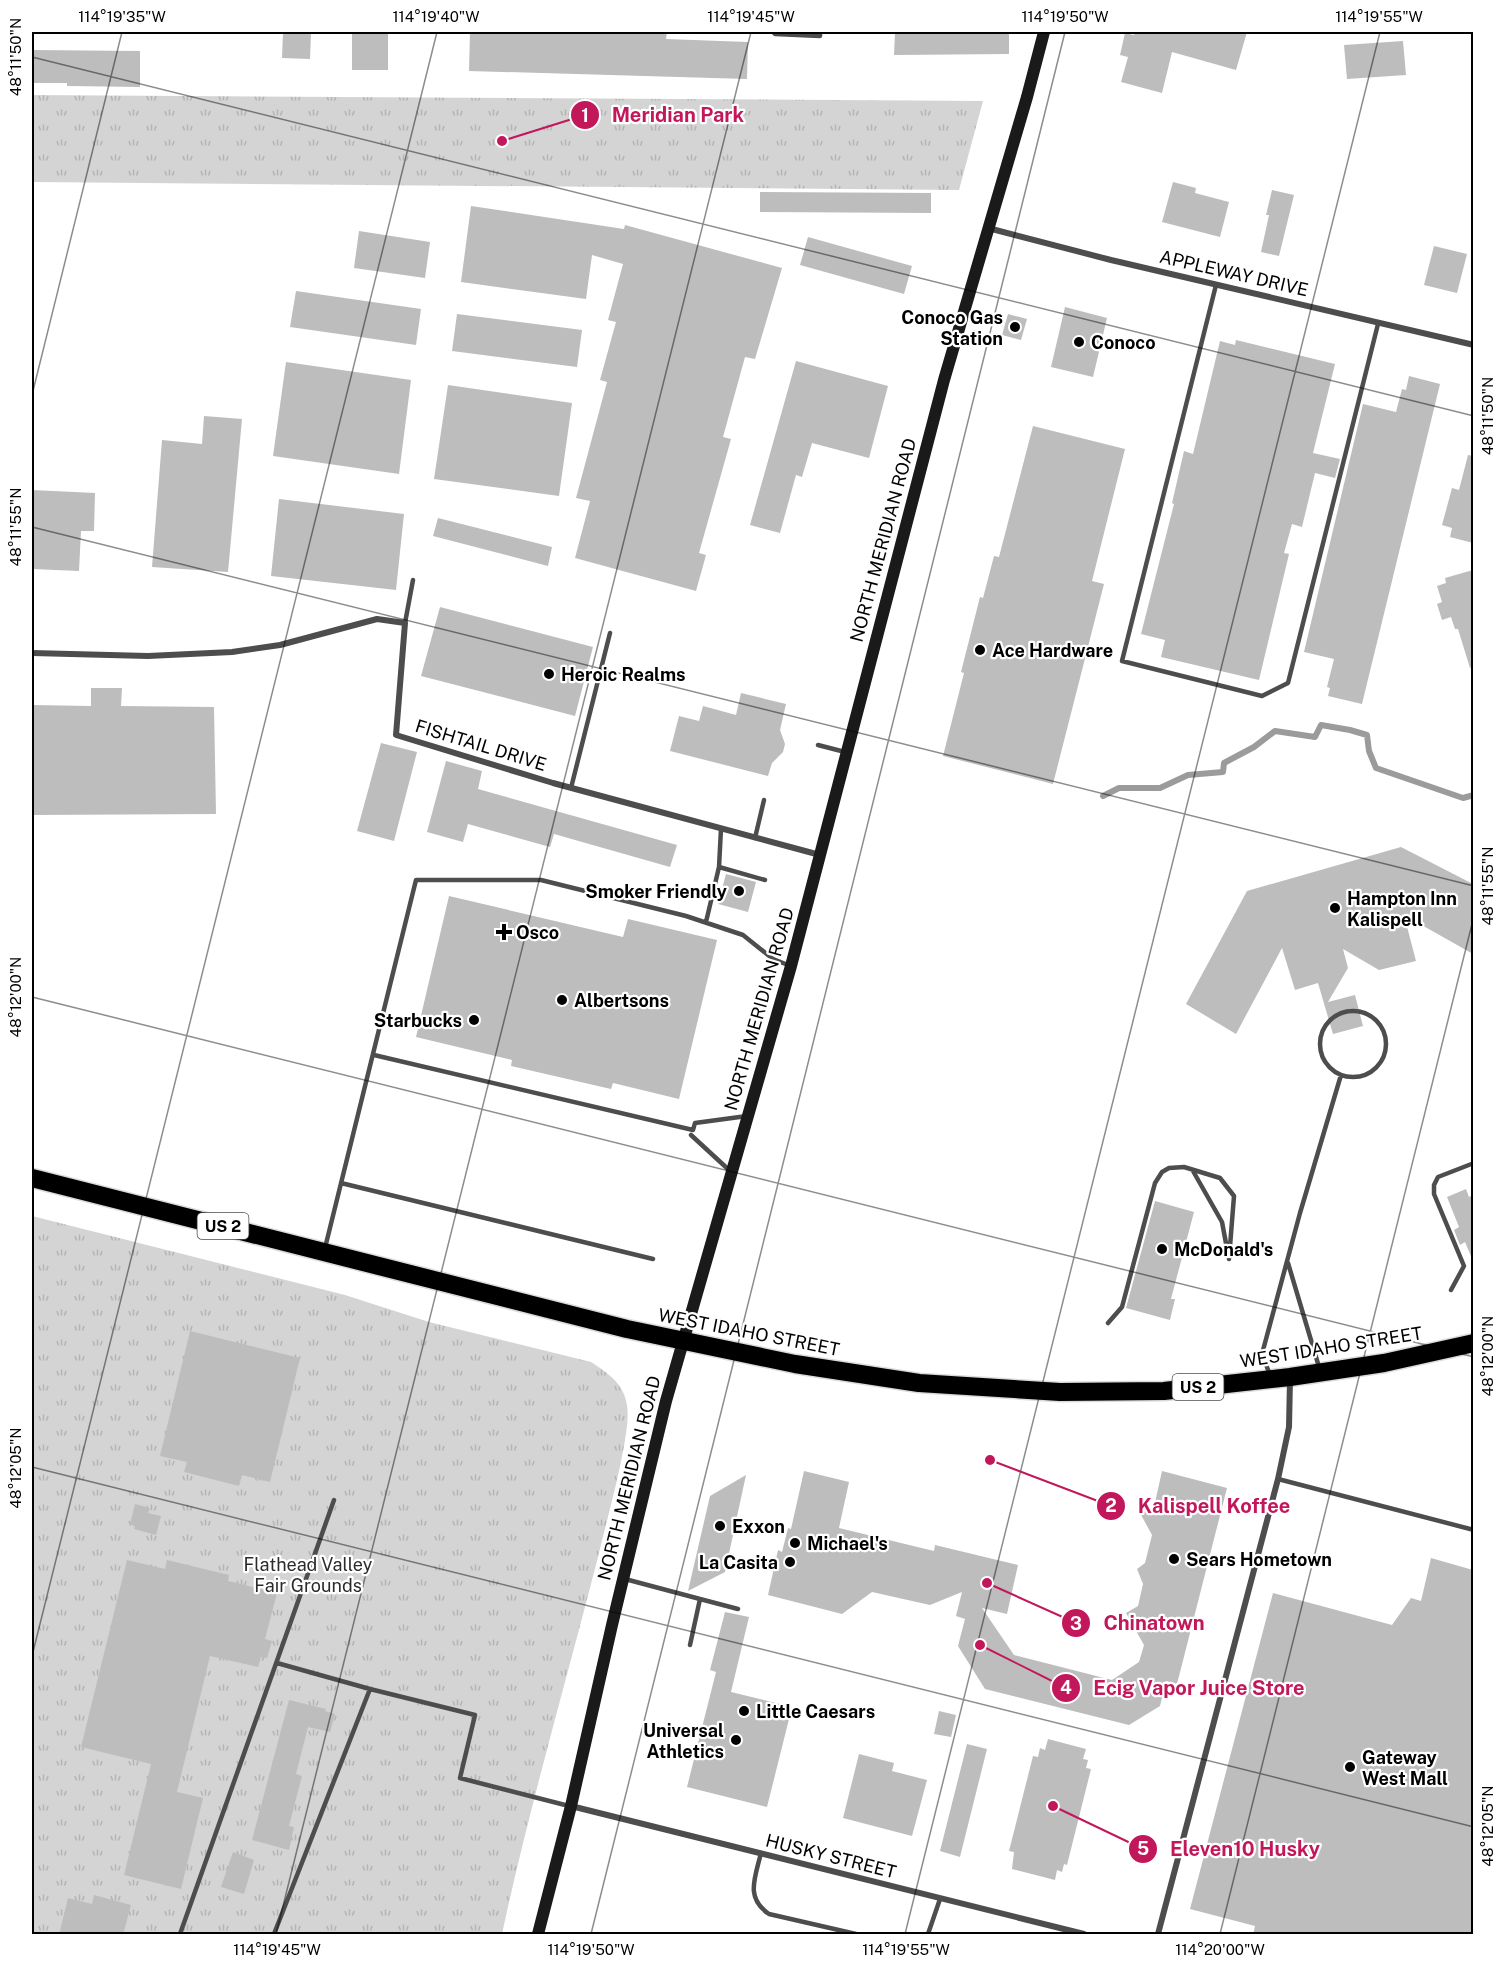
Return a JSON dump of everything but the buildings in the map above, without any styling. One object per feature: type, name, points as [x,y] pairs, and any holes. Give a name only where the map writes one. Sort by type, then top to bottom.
[{"type":"highway","name":"WEST IDAHO STREET","points":[[32,1178],[682,1341],[823,1369],[919,1383],[1060,1392],[1134,1392],[1320,1373],[1384,1363],[1473,1342]]},
{"type":"street","name":"NORTH MERIDIAN ROAD","points":[[538,1935],[682,1341],[791,966],[944,380],[1044,32]]},
{"type":"street","name":"APPLEWAY DRIVE","points":[[988,228],[1216,285],[1473,345]]},
{"type":"street","points":[[32,653],[148,656],[232,652],[280,645],[376,619],[405,623]]},
{"type":"street","name":"FISHTAIL DRIVE","points":[[405,623],[396,735],[571,788],[821,855]]},
{"type":"street","points":[[1158,1935],[1278,1479],[1289,1427],[1281,1378]]},
{"type":"street","name":"HUSKY STREET","points":[[571,1806],[1084,1935]]},
{"type":"lane","points":[[773,32],[775,34],[820,36],[820,32]]},
{"type":"lane","points":[[1216,285],[1122,661],[1262,696],[1288,683],[1378,324]]},
{"type":"lane","points":[[405,623],[412,580]]},
{"type":"lane","points":[[571,788],[610,633]]},
{"type":"lane","points":[[818,745],[847,753]]},
{"type":"lane","points":[[755,838],[764,800]]},
{"type":"lane","points":[[706,922],[719,867],[721,829]]},
{"type":"lane","points":[[719,867],[765,880]]},
{"type":"lane","points":[[324,1252],[416,880],[540,879],[706,922],[743,935],[773,959],[791,966]]},
{"type":"lane","points":[[1353,1011],[1364,1013],[1374,1018],[1386,1036],[1384,1057],[1370,1073],[1361,1077],[1341,1075],[1331,1069],[1324,1060],[1321,1038],[1324,1028],[1341,1013],[1353,1011]]},
{"type":"lane","points":[[374,1055],[693,1130],[695,1123],[747,1116]]},
{"type":"lane","points":[[1281,1378],[1262,1354],[1341,1075]]},
{"type":"lane","points":[[691,1136],[731,1172]]},
{"type":"lane","points":[[1450,1290],[1464,1266],[1434,1194],[1434,1185],[1438,1176],[1473,1162]]},
{"type":"lane","points":[[1108,1323],[1122,1307],[1158,1177],[1169,1168],[1184,1167],[1220,1178],[1234,1196],[1230,1259],[1222,1222],[1193,1170]]},
{"type":"lane","points":[[341,1183],[653,1259]]},
{"type":"lane","points":[[1288,1260],[1320,1373]]},
{"type":"lane","points":[[1278,1479],[1473,1530]]},
{"type":"lane","points":[[180,1935],[334,1500]]},
{"type":"lane","points":[[623,1579],[738,1608]]},
{"type":"lane","points":[[690,1645],[700,1599]]},
{"type":"lane","points":[[277,1663],[475,1715],[460,1778],[571,1806]]},
{"type":"lane","points":[[274,1935],[370,1689]]},
{"type":"lane","points":[[761,1853],[753,1889],[760,1908],[769,1914],[856,1935]]},
{"type":"lane","points":[[928,1935],[940,1899]]},
{"type":"green space","points":[[32,95],[983,101],[959,190],[32,182]]},
{"type":"green space","name":"Flathead Valley Fair Grounds","points":[[32,1216],[345,1295],[429,1322],[591,1362],[619,1385],[628,1410],[615,1490],[535,1794],[502,1934],[32,1934]]},
{"type":"waterway","points":[[1103,796],[1119,788],[1160,788],[1188,775],[1223,772],[1224,763],[1254,747],[1275,731],[1315,737],[1321,725],[1367,735],[1369,751],[1376,768],[1463,798],[1474,795]]},
{"type":"place","name":"Meridian Park","points":[[502,141]]},
{"type":"place","name":"Conoco Gas Station","points":[[1015,327]]},
{"type":"place","name":"Conoco","points":[[1079,342]]},
{"type":"place","name":"Ace Hardware","points":[[980,650]]},
{"type":"place","name":"Heroic Realms","points":[[549,674]]},
{"type":"place","name":"Smoker Friendly","points":[[739,891]]},
{"type":"place","name":"Hampton Inn Kalispell","points":[[1335,908]]},
{"type":"place","name":"Osco","points":[[504,932]]},
{"type":"place","name":"Albertsons","points":[[562,1000]]},
{"type":"place","name":"Starbucks","points":[[474,1020]]},
{"type":"place","name":"McDonald's","points":[[1162,1249]]},
{"type":"place","name":"Kalispell Koffee","points":[[990,1460]]},
{"type":"place","name":"Exxon","points":[[720,1526]]},
{"type":"place","name":"Michael's","points":[[795,1543]]},
{"type":"place","name":"Sears Hometown","points":[[1174,1559]]},
{"type":"place","name":"La Casita","points":[[790,1562]]},
{"type":"place","name":"Chinatown","points":[[987,1583]]},
{"type":"place","name":"Ecig Vapor Juice Store","points":[[980,1645]]},
{"type":"place","name":"Little Caesars","points":[[744,1711]]},
{"type":"place","name":"Universal Athletics","points":[[736,1740]]},
{"type":"place","name":"Gateway West Mall","points":[[1350,1767]]},
{"type":"place","name":"Eleven10 Husky","points":[[1053,1806]]}]
